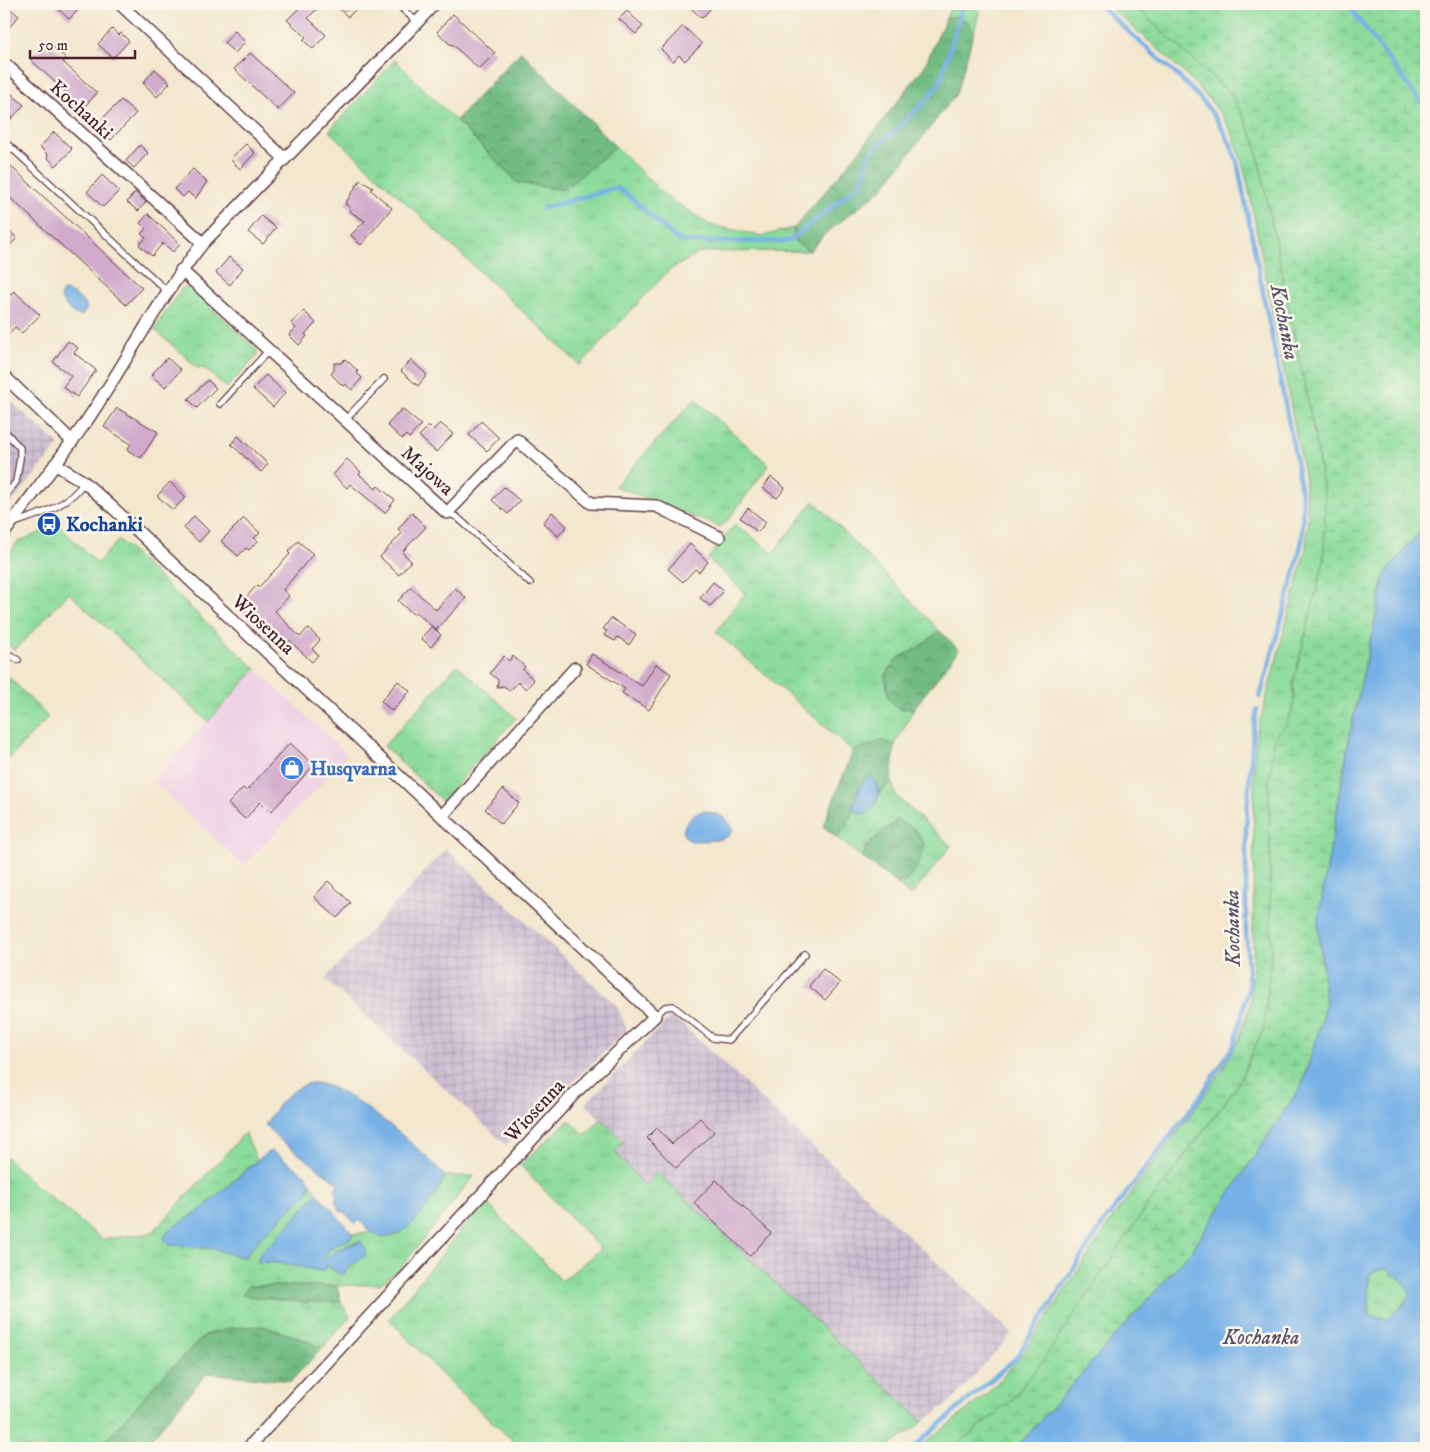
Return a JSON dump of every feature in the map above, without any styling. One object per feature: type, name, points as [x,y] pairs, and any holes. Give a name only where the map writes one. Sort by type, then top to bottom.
[{"type":"street","points":[[120,4],[285,159]]},
{"type":"street","points":[[7,529],[88,419],[181,270],[203,243],[434,4]]},
{"type":"street","name":"Kochanki","points":[[4,63],[203,243]]},
{"type":"street","name":"Majowa","points":[[181,270],[447,513],[518,440],[591,503],[656,506],[719,537]]},
{"type":"street","points":[[4,376],[72,441]]},
{"type":"street","name":"Wiosenna","points":[[55,464],[84,482],[655,1016],[575,1093],[248,1448]]},
{"type":"street","points":[[442,816],[575,668]]},
{"type":"lane","points":[[397,4],[417,22]]},
{"type":"lane","points":[[4,140],[167,291]]},
{"type":"lane","points":[[220,404],[269,350]]},
{"type":"lane","points":[[345,420],[384,379]]},
{"type":"lane","points":[[4,430],[20,448],[20,458],[16,482],[4,497]]},
{"type":"lane","points":[[7,529],[70,499],[84,482]]},
{"type":"lane","points":[[447,513],[457,517],[530,583]]},
{"type":"lane","points":[[4,651],[18,660]]},
{"type":"lane","points":[[655,1016],[665,1007],[673,1006],[713,1038],[729,1040],[804,954]]},
{"type":"shaded area","points":[[4,395],[59,445],[4,512]]},
{"type":"shaded area","points":[[256,669],[348,755],[244,866],[153,781]]},
{"type":"shaded area","points":[[446,849],[617,1006],[627,1030],[506,1145],[325,979]]},
{"type":"shaded area","points":[[672,1015],[1012,1333],[954,1399],[923,1422],[658,1174],[645,1186],[615,1152],[624,1141],[585,1104]]},
{"type":"green space","points":[[952,4],[981,4],[974,32],[968,22],[957,16],[946,18]]},
{"type":"green space","points":[[1106,4],[1132,4],[1233,96],[1255,141],[1311,416],[1325,498],[1324,560],[1293,684],[1294,705],[1286,725],[1275,736],[1269,783],[1271,957],[1264,1028],[1237,1086],[1145,1209],[1045,1359],[1010,1402],[953,1448],[919,1448],[987,1394],[1023,1354],[1114,1216],[1222,1070],[1239,1040],[1250,1004],[1253,967],[1254,761],[1257,732],[1306,548],[1308,517],[1304,474],[1247,181],[1234,137],[1220,113],[1195,84]]},
{"type":"green space","points":[[1132,4],[1426,4],[1426,530],[1417,535],[1385,574],[1350,734],[1318,921],[1326,1007],[1302,1085],[1191,1251],[1016,1448],[953,1448],[1010,1402],[1044,1359],[1145,1209],[1237,1086],[1264,1028],[1271,957],[1269,783],[1275,736],[1286,725],[1294,705],[1293,684],[1324,560],[1325,498],[1311,416],[1255,141],[1233,96]]},
{"type":"green space","points":[[957,16],[968,22],[974,32],[956,94],[882,189],[825,234],[810,251],[794,241],[794,228],[857,154],[924,67],[946,18]]},
{"type":"green space","points":[[521,51],[616,147],[563,190],[518,183],[456,120]]},
{"type":"green space","points":[[395,60],[518,183],[563,190],[616,147],[663,194],[710,225],[763,236],[793,228],[794,241],[810,251],[702,252],[669,270],[580,365],[329,131]]},
{"type":"green space","points":[[189,287],[257,350],[257,356],[227,388],[205,369],[198,368],[154,329],[182,288]]},
{"type":"green space","points":[[695,399],[769,465],[729,519],[720,527],[615,486]]},
{"type":"green space","points":[[814,501],[940,631],[918,648],[898,658],[885,676],[889,699],[899,709],[914,708],[895,745],[882,741],[853,751],[716,632],[745,593],[708,559],[735,524],[773,553]]},
{"type":"green space","points":[[58,525],[97,563],[119,540],[256,669],[208,722],[69,593],[15,650],[4,641],[4,560],[18,542]]},
{"type":"green space","points":[[940,631],[959,650],[914,708],[899,709],[889,699],[885,676],[898,658],[918,648]]},
{"type":"green space","points":[[457,665],[516,718],[442,801],[384,746]]},
{"type":"green space","points":[[4,672],[48,717],[4,764]]},
{"type":"green space","points":[[882,741],[895,745],[891,781],[879,794],[875,781],[859,788],[848,826],[836,837],[823,826],[853,751]]},
{"type":"green space","points":[[891,781],[896,796],[951,846],[911,896],[897,884],[903,882],[912,874],[925,846],[916,830],[897,820],[866,846],[863,858],[836,837],[848,826],[852,808],[853,810],[875,806],[879,794]]},
{"type":"green space","points":[[897,820],[916,830],[925,846],[912,874],[903,882],[897,884],[863,858],[866,846]]},
{"type":"green space","points":[[601,1119],[624,1142],[615,1152],[645,1186],[658,1173],[923,1422],[887,1448],[521,1448],[449,1382],[389,1319],[485,1201],[562,1281],[601,1249],[520,1165],[569,1120],[585,1135]]},
{"type":"green space","points":[[245,1133],[257,1160],[197,1213],[173,1228],[213,1249],[242,1257],[245,1256],[262,1236],[307,1194],[310,1188],[310,1181],[318,1194],[259,1255],[261,1262],[280,1263],[322,1271],[328,1266],[344,1274],[353,1263],[360,1260],[359,1241],[338,1250],[327,1258],[325,1257],[332,1248],[350,1239],[353,1234],[371,1232],[379,1235],[443,1181],[444,1176],[474,1176],[399,1270],[380,1284],[248,1286],[243,1295],[291,1301],[341,1302],[350,1317],[322,1348],[297,1337],[262,1326],[206,1334],[164,1375],[99,1448],[4,1448],[4,1155],[35,1185],[102,1239],[152,1233]]},
{"type":"green space","points":[[1384,1268],[1404,1281],[1411,1296],[1388,1319],[1369,1316],[1369,1274]]},
{"type":"green space","points":[[248,1286],[337,1286],[341,1302],[291,1301],[242,1295]]},
{"type":"green space","points":[[262,1326],[297,1337],[322,1348],[291,1381],[207,1373],[143,1448],[99,1448],[164,1375],[206,1335],[230,1328]]},
{"type":"water","points":[[63,291],[74,294],[85,305],[87,308],[82,316],[69,310],[64,304],[60,297]]},
{"type":"water","name":"Kochanka","points":[[1426,530],[1426,1448],[1016,1448],[1191,1251],[1302,1085],[1326,1007],[1318,921],[1350,734],[1385,574],[1417,535]],"holes":[[[1385,1268],[1403,1281],[1411,1296],[1400,1308],[1388,1319],[1369,1315],[1369,1274]]]},
{"type":"water","points":[[870,776],[878,791],[875,806],[865,814],[858,813],[852,808],[863,780]]},
{"type":"water","points":[[704,811],[714,813],[727,820],[732,828],[732,833],[723,838],[713,840],[691,841],[684,833],[686,824],[694,815]]},
{"type":"water","points":[[311,1083],[325,1085],[360,1103],[416,1147],[441,1171],[444,1176],[438,1191],[406,1229],[388,1237],[379,1236],[369,1230],[360,1220],[356,1224],[344,1212],[340,1211],[335,1201],[338,1195],[335,1191],[338,1183],[280,1140],[265,1125],[273,1112],[290,1094],[296,1089]]},
{"type":"water","points":[[272,1151],[306,1175],[310,1182],[309,1189],[307,1194],[262,1236],[245,1256],[242,1257],[213,1249],[171,1245],[164,1240],[166,1234],[173,1227],[197,1213],[266,1153]]},
{"type":"water","points":[[318,1194],[353,1234],[350,1240],[332,1248],[325,1257],[327,1258],[338,1250],[361,1241],[367,1251],[360,1260],[341,1276],[328,1266],[322,1271],[280,1263],[258,1262],[259,1255]]},
{"type":"building","points":[[4,4],[19,16],[4,33]]},
{"type":"building","points":[[53,4],[84,4],[69,19]]},
{"type":"building","points":[[303,4],[322,4],[308,18],[326,35],[313,49],[303,40],[306,37],[287,20]]},
{"type":"building","points":[[334,4],[361,4],[348,17]]},
{"type":"building","points":[[686,4],[705,4],[710,9],[702,18]]},
{"type":"building","points":[[627,11],[643,26],[636,34],[619,19]]},
{"type":"building","points":[[453,14],[495,53],[479,69],[437,32]]},
{"type":"building","points":[[683,26],[702,44],[685,61],[679,55],[673,62],[661,49]]},
{"type":"building","points":[[112,29],[119,35],[121,33],[129,41],[113,58],[98,44]]},
{"type":"building","points":[[235,31],[245,42],[235,53],[224,43]]},
{"type":"building","points":[[43,46],[48,50],[52,46],[66,58],[63,62],[97,93],[83,108],[31,60]]},
{"type":"building","points":[[250,53],[294,93],[278,110],[234,69]]},
{"type":"building","points":[[155,69],[170,83],[157,97],[143,83]]},
{"type":"building","points":[[4,87],[24,105],[4,127]]},
{"type":"building","points":[[121,100],[136,113],[111,140],[95,126]]},
{"type":"building","points":[[54,132],[72,149],[56,166],[40,147]]},
{"type":"building","points":[[246,144],[255,153],[240,169],[230,159]]},
{"type":"building","points":[[140,145],[148,153],[134,168],[126,161]]},
{"type":"building","points":[[4,160],[142,288],[126,305],[4,192]]},
{"type":"building","points":[[193,169],[207,182],[195,199],[188,192],[183,197],[174,189]]},
{"type":"building","points":[[102,175],[119,191],[103,207],[87,192]]},
{"type":"building","points":[[360,180],[373,188],[371,190],[392,208],[361,245],[351,235],[365,221],[349,211],[351,208],[345,204]]},
{"type":"building","points":[[135,192],[146,202],[138,211],[127,202]]},
{"type":"building","points":[[148,214],[180,244],[173,252],[163,243],[152,256],[139,245],[146,238],[141,234],[146,229],[140,223]]},
{"type":"building","points":[[261,216],[276,228],[263,244],[248,232]]},
{"type":"building","points":[[4,226],[17,238],[4,252]]},
{"type":"building","points":[[229,257],[243,268],[230,285],[216,273]]},
{"type":"building","points":[[14,291],[40,315],[22,333],[15,327],[4,339],[4,301]]},
{"type":"building","points":[[304,311],[316,323],[305,334],[307,336],[299,345],[289,335],[296,328],[291,323]]},
{"type":"building","points":[[68,341],[78,348],[74,353],[96,370],[77,397],[63,387],[71,376],[53,362]]},
{"type":"building","points":[[167,358],[181,370],[165,387],[151,375]]},
{"type":"building","points":[[345,359],[358,371],[356,372],[362,378],[352,390],[345,384],[343,386],[331,374],[334,370],[334,363],[341,363]]},
{"type":"building","points":[[411,360],[427,375],[418,386],[401,371]]},
{"type":"building","points":[[266,375],[285,393],[273,407],[253,389]]},
{"type":"building","points":[[208,380],[216,388],[197,408],[188,399]]},
{"type":"building","points":[[117,408],[158,432],[141,458],[127,450],[131,444],[104,427]]},
{"type":"building","points":[[402,409],[421,425],[409,438],[406,435],[402,439],[387,425]]},
{"type":"building","points":[[481,421],[499,438],[487,451],[469,435]]},
{"type":"building","points":[[440,423],[453,434],[436,452],[419,436],[429,426],[433,430]]},
{"type":"building","points":[[238,436],[268,464],[261,472],[231,444]]},
{"type":"building","points":[[347,459],[361,472],[359,474],[376,489],[378,486],[395,500],[385,513],[350,484],[347,488],[333,475]]},
{"type":"building","points":[[771,477],[785,488],[777,498],[763,488]]},
{"type":"building","points":[[170,482],[186,497],[173,510],[157,496]]},
{"type":"building","points":[[504,487],[520,501],[508,514],[492,500]]},
{"type":"building","points":[[748,508],[766,522],[758,532],[740,518]]},
{"type":"building","points":[[552,512],[567,526],[558,536],[543,523]]},
{"type":"building","points":[[412,513],[426,527],[402,552],[411,561],[399,575],[380,557],[402,533],[398,529]]},
{"type":"building","points":[[194,516],[209,531],[199,542],[184,528]]},
{"type":"building","points":[[244,518],[260,533],[254,538],[258,541],[249,550],[246,548],[238,556],[221,541]]},
{"type":"building","points":[[298,541],[313,554],[283,590],[289,596],[275,611],[300,637],[308,628],[320,640],[312,649],[318,655],[312,662],[289,640],[284,645],[256,617],[253,621],[243,611],[246,608],[241,603],[290,554],[288,552]]},
{"type":"building","points":[[690,544],[708,562],[699,572],[695,569],[683,582],[668,569]]},
{"type":"building","points":[[713,582],[724,591],[710,606],[700,598]]},
{"type":"building","points":[[411,587],[436,610],[455,588],[466,598],[436,630],[416,612],[413,614],[398,601]]},
{"type":"building","points":[[611,618],[636,634],[629,645],[618,637],[615,641],[604,635],[607,631],[603,629]]},
{"type":"building","points":[[432,626],[441,635],[431,647],[421,638]]},
{"type":"building","points":[[592,654],[642,686],[656,664],[671,674],[649,710],[622,693],[625,689],[586,664]]},
{"type":"building","points":[[504,656],[509,661],[513,656],[525,667],[523,670],[534,680],[526,689],[518,682],[510,691],[504,686],[497,687],[498,680],[490,673]]},
{"type":"building","points":[[398,681],[410,691],[392,711],[381,701]]},
{"type":"building","points":[[290,743],[314,765],[271,812],[260,802],[245,819],[228,804],[243,788],[246,791]]},
{"type":"building","points":[[503,789],[519,803],[501,824],[485,809]]},
{"type":"building","points":[[328,881],[351,903],[337,918],[314,897]]},
{"type":"building","points":[[823,969],[840,983],[825,1000],[809,986]]},
{"type":"building","points":[[700,1118],[714,1132],[676,1168],[647,1138],[657,1128],[672,1144]]},
{"type":"building","points":[[716,1180],[771,1233],[750,1256],[694,1203]]},
{"type":"waterway","points":[[543,208],[616,188],[624,192],[678,240],[689,242],[789,241],[860,184],[870,154],[925,102],[940,82],[963,4]]},
{"type":"waterway","name":"Kochanka","points":[[1098,4],[1183,81],[1205,104],[1223,130],[1237,161],[1296,459],[1303,506],[1302,541],[1260,697]]},
{"type":"waterway","points":[[1347,4],[1426,109]]},
{"type":"waterway","name":"Kochanka","points":[[913,1448],[1016,1358],[1104,1222],[1200,1097],[1234,1045],[1249,986],[1246,929],[1246,828],[1253,732],[1257,709]]},
{"type":"place","name":"Kochanki","points":[[49,524]]},
{"type":"place","name":"Husqvarna","points":[[292,768]]}]
